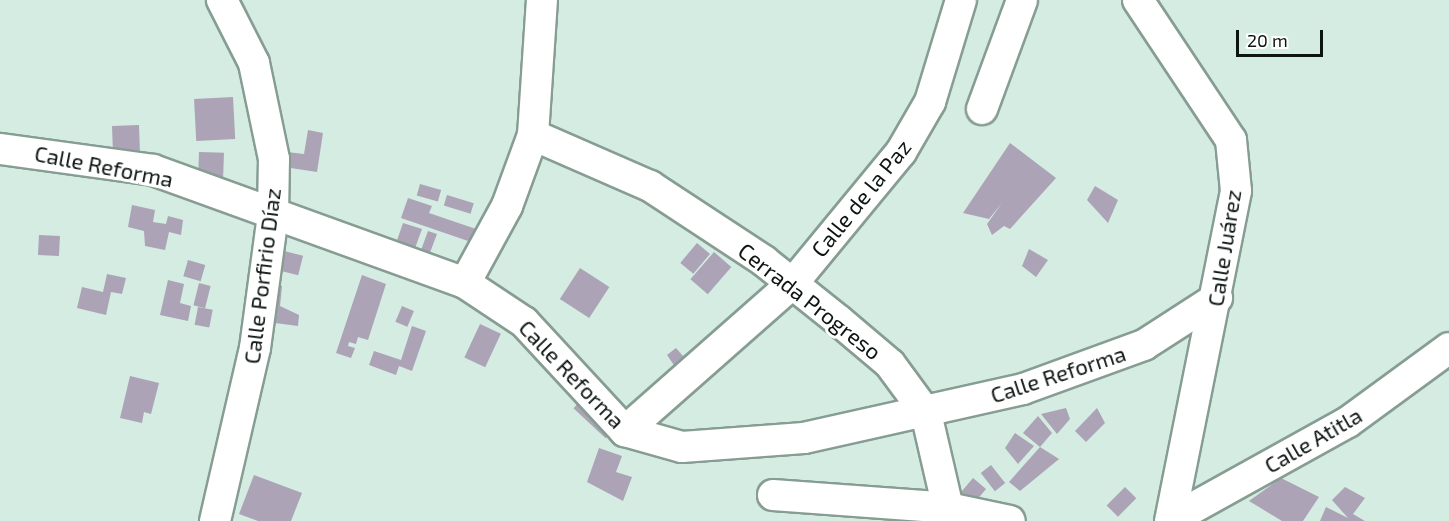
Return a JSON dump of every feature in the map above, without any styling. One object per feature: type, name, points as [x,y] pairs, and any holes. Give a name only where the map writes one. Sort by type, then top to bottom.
[{"type":"street","name":"Calle Porfirio Díaz","points":[[215,521],[255,348],[273,215],[274,159],[268,111],[254,63],[222,0]]},
{"type":"street","points":[[465,283],[502,217],[533,135],[542,0]]},
{"type":"street","name":"Calle de la Paz","points":[[625,430],[793,283],[916,130],[944,63],[961,0]]},
{"type":"street","points":[[981,109],[1022,0]]},
{"type":"street","name":"Calle Juárez","points":[[1138,0],[1231,140],[1236,191],[1217,298],[1171,520]]},
{"type":"street","name":"Cerrada Progreso","points":[[533,135],[650,186],[793,283],[890,364],[926,413],[950,515]]},
{"type":"street","name":"Calle Reforma","points":[[0,149],[153,170],[465,283],[524,322],[625,430],[682,447],[751,445],[926,413],[1023,388],[1144,345],[1217,298]]},
{"type":"street","name":"Calle Atitla","points":[[1171,520],[1348,422],[1449,348]]},
{"type":"street","points":[[773,495],[1010,521]]},
{"type":"building","points":[[233,97],[235,139],[196,141],[194,99]]},
{"type":"building","points":[[139,125],[140,161],[113,162],[112,126]]},
{"type":"building","points":[[308,130],[323,133],[317,172],[284,167],[287,152],[304,154]]},
{"type":"building","points":[[1010,143],[1056,178],[1010,229],[1004,226],[992,235],[987,224],[1002,203],[989,219],[963,213]]},
{"type":"building","points":[[199,152],[224,153],[223,182],[198,181]]},
{"type":"building","points":[[420,184],[441,190],[438,202],[417,196]]},
{"type":"building","points":[[1095,186],[1118,200],[1108,223],[1087,200]]},
{"type":"building","points":[[447,195],[474,203],[471,214],[444,206]]},
{"type":"building","points":[[408,198],[432,206],[429,213],[476,229],[471,242],[401,218]]},
{"type":"building","points":[[132,205],[155,210],[153,222],[166,224],[168,216],[183,220],[181,235],[169,232],[165,250],[145,246],[144,231],[128,227]]},
{"type":"building","points":[[403,223],[422,229],[414,251],[420,253],[428,231],[437,234],[425,266],[392,255]]},
{"type":"building","points":[[39,235],[60,236],[59,256],[38,255]]},
{"type":"building","points":[[697,243],[710,254],[693,274],[680,263]]},
{"type":"building","points":[[272,248],[303,256],[298,275],[267,267]]},
{"type":"building","points":[[1029,249],[1048,260],[1036,277],[1022,266]]},
{"type":"building","points":[[714,252],[731,267],[708,294],[690,279]]},
{"type":"building","points":[[188,260],[205,265],[201,281],[183,276]]},
{"type":"building","points":[[580,268],[609,287],[589,318],[560,299]]},
{"type":"building","points":[[107,274],[126,278],[122,294],[111,292],[106,315],[77,308],[82,287],[103,292]]},
{"type":"building","points":[[362,275],[386,284],[368,340],[358,337],[356,344],[349,342],[348,346],[355,348],[351,358],[336,353]]},
{"type":"building","points":[[168,280],[184,284],[180,303],[191,306],[188,321],[160,315]]},
{"type":"building","points":[[199,283],[211,286],[205,308],[193,305]]},
{"type":"building","points":[[257,283],[282,286],[280,306],[299,315],[298,326],[253,320]]},
{"type":"building","points":[[402,306],[414,311],[407,327],[395,322]]},
{"type":"building","points":[[198,307],[213,310],[209,328],[195,325]]},
{"type":"building","points":[[480,324],[501,334],[485,367],[464,358]]},
{"type":"building","points":[[412,326],[426,331],[412,371],[399,366],[396,375],[369,365],[374,351],[401,360]]},
{"type":"building","points":[[676,348],[683,356],[692,349],[697,357],[678,371],[667,355]]},
{"type":"building","points":[[130,376],[159,383],[151,414],[144,412],[142,423],[120,418]]},
{"type":"building","points":[[598,382],[630,412],[606,438],[573,408]]},
{"type":"building","points":[[1066,408],[1070,419],[1057,434],[1041,414]]},
{"type":"building","points":[[1097,408],[1105,423],[1086,442],[1075,431]]},
{"type":"building","points":[[1038,416],[1052,433],[1040,447],[1023,433]]},
{"type":"building","points":[[1015,433],[1034,446],[1018,464],[1005,448]]},
{"type":"building","points":[[1040,447],[1059,459],[1020,491],[1009,482]]},
{"type":"building","points":[[599,448],[622,456],[616,472],[632,477],[623,501],[587,482]]},
{"type":"building","points":[[991,465],[1005,483],[995,491],[981,473]]},
{"type":"building","points":[[254,475],[302,493],[291,521],[258,521],[239,514]]},
{"type":"building","points":[[973,478],[986,489],[972,506],[959,495]]},
{"type":"building","points":[[1281,478],[1319,497],[1303,521],[1282,521],[1249,501]]},
{"type":"building","points":[[1125,487],[1136,498],[1118,517],[1107,505]]},
{"type":"building","points":[[1345,487],[1365,498],[1353,514],[1365,521],[1320,521],[1326,507],[1348,518],[1332,500]]}]
